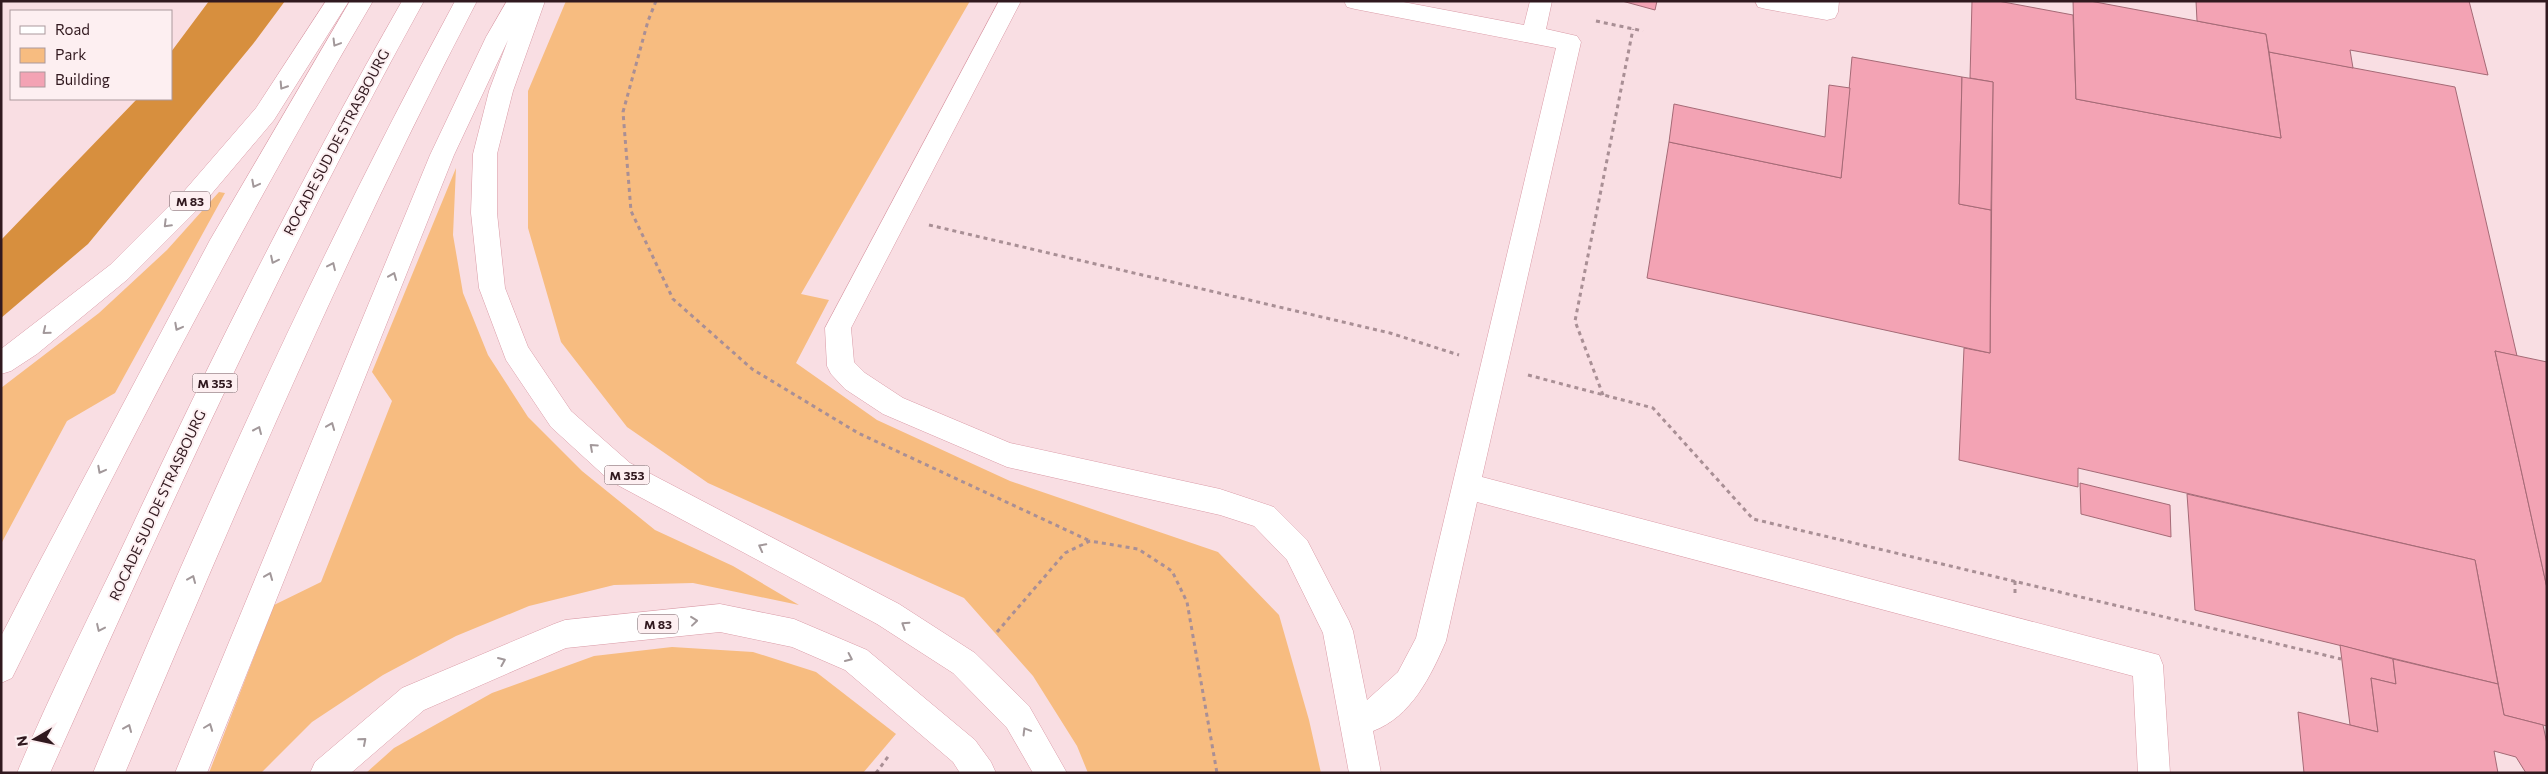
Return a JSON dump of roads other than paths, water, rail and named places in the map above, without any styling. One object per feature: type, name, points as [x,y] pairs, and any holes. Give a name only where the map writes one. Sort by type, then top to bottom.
[{"type":"main road","name":"M 83","points":[[1,363],[27,346],[119,272],[194,197],[265,114],[338,1]]},
{"type":"main road","points":[[1,668],[90,491],[269,158],[293,114],[362,1]]},
{"type":"main road","name":"ROCADE SUD DE STRASBOURG","points":[[33,773],[184,446],[279,251],[376,65],[413,1]]},
{"type":"main road","points":[[108,773],[242,465],[334,261],[420,86],[466,1]]},
{"type":"main road","points":[[191,773],[442,155],[498,37],[518,1]]},
{"type":"main road","name":"M 353","points":[[534,1],[501,91],[485,154],[484,213],[492,288],[516,352],[561,419],[620,472],[888,614],[964,663],[1018,717],[1051,773]]},
{"type":"main road","points":[[1010,1],[838,328],[841,366],[855,381],[893,406],[1007,455],[1220,502],[1264,516],[1297,550],[1338,631],[1365,773]]},
{"type":"main road","points":[[1355,1],[1569,42],[1493,365],[1431,641],[1409,684],[1374,715],[1355,720]]},
{"type":"main road","points":[[1534,35],[1541,1]]},
{"type":"main road","points":[[1766,1],[1827,12],[1828,1]]},
{"type":"main road","points":[[1466,486],[2148,665],[2154,773]]},
{"type":"main road","name":"M 83","points":[[326,773],[413,699],[565,634],[720,618],[794,633],[856,660],[964,751],[980,773]]}]
